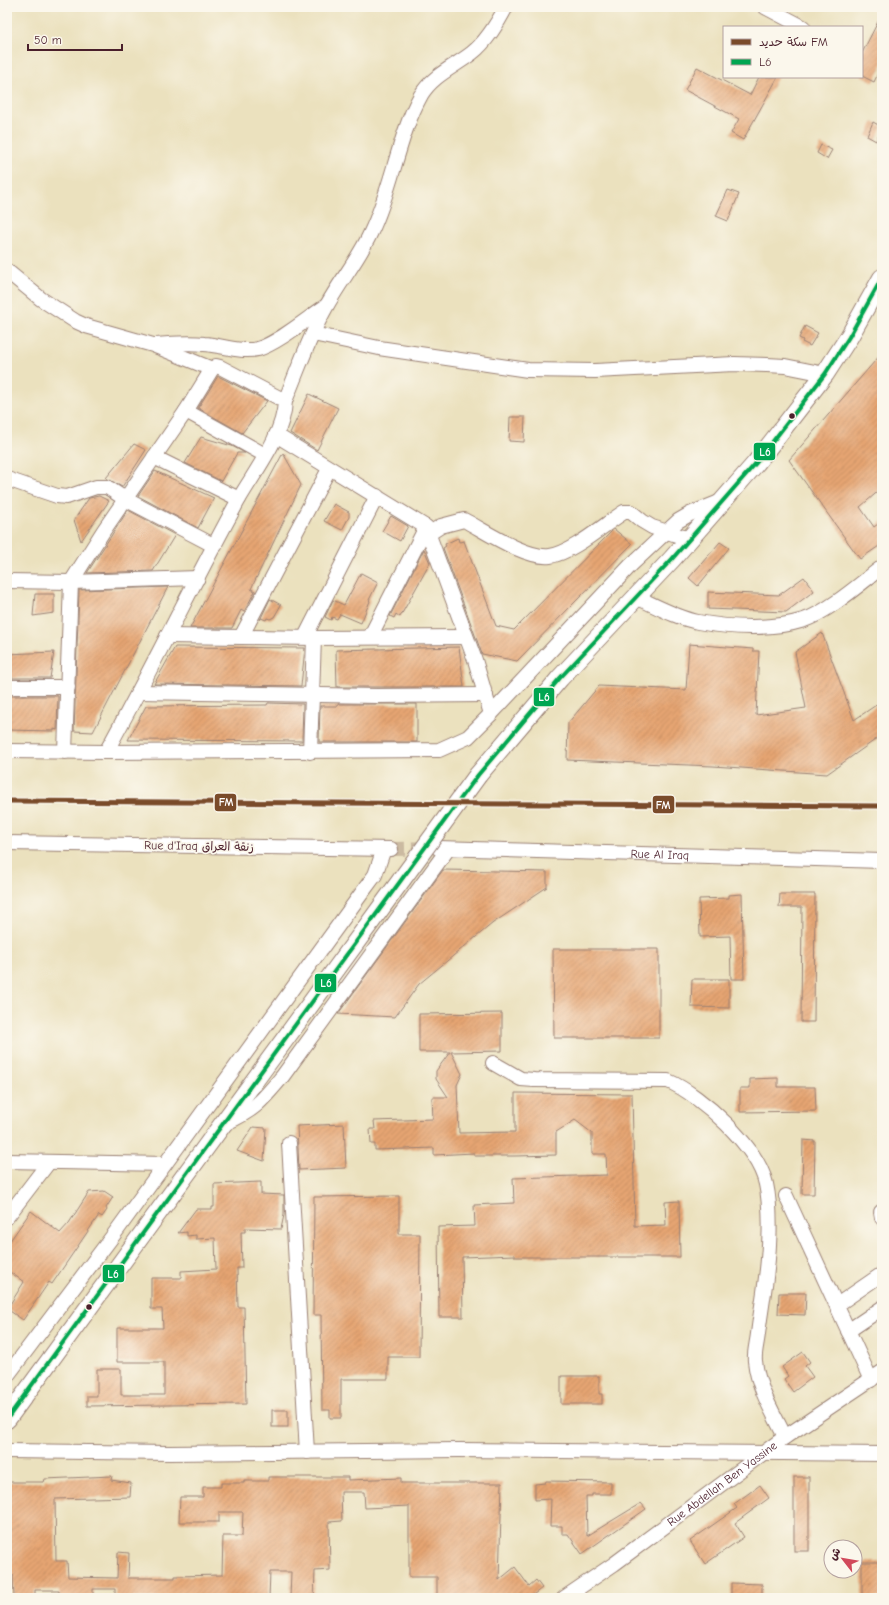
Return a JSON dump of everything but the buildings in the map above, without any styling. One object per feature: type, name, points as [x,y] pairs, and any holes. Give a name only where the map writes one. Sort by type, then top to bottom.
[{"type":"main road","points":[[7,1419],[478,775],[560,678],[689,540],[756,463],[825,374],[850,337],[882,278]]},
{"type":"street","points":[[106,752],[139,692],[239,499],[276,435],[283,417],[285,401],[326,306],[341,285],[372,232],[412,116],[422,94],[438,75],[472,53],[484,42],[498,24],[506,7]]},
{"type":"street","points":[[765,7],[801,26]]},
{"type":"street","points":[[7,271],[41,299],[75,321],[86,326],[153,345],[212,369]]},
{"type":"street","points":[[153,345],[184,342],[243,350],[259,348],[272,343],[326,306]]},
{"type":"street","points":[[313,334],[378,348],[528,370],[595,371],[734,364],[767,365],[825,374]]},
{"type":"street","points":[[65,752],[71,582],[186,411],[212,369],[216,366],[220,367],[285,401]]},
{"type":"street","points":[[186,411],[265,454]]},
{"type":"street","points":[[276,435],[329,469],[377,496],[428,530],[465,637],[475,660],[491,714]]},
{"type":"street","points":[[154,457],[239,499]]},
{"type":"street","points":[[241,637],[329,469]]},
{"type":"street","points":[[7,479],[57,496],[67,497],[100,486],[113,489],[126,499],[215,546]]},
{"type":"street","points":[[310,752],[312,695],[310,638],[377,496]]},
{"type":"street","points":[[7,751],[310,752],[439,750],[468,736],[491,714],[631,565],[678,521],[690,514],[723,500]]},
{"type":"street","points":[[370,637],[428,530],[441,526],[464,520],[522,551],[550,556],[573,545],[624,512],[631,512],[642,521],[666,533],[689,540]]},
{"type":"street","points":[[636,597],[669,612],[697,622],[734,625],[784,624],[805,620],[832,604],[882,567]]},
{"type":"street","points":[[7,581],[71,582],[198,578]]},
{"type":"street","points":[[167,636],[310,638],[465,637]]},
{"type":"street","points":[[7,687],[68,687]]},
{"type":"street","points":[[139,692],[312,695],[486,695]]},
{"type":"street","name":"Rue d'Iraq زنقة العراق","points":[[7,843],[387,849],[375,875],[250,1049],[164,1164]]},
{"type":"street","name":"Rue Al Iraq","points":[[224,1124],[244,1115],[260,1103],[282,1077],[443,849],[882,861]]},
{"type":"street","points":[[493,1063],[521,1079],[668,1081],[697,1097],[742,1142],[756,1161],[766,1183],[768,1209],[768,1259],[754,1359],[756,1373],[765,1397],[785,1436]]},
{"type":"street","points":[[289,1143],[307,1452]]},
{"type":"street","points":[[7,1161],[164,1164]]},
{"type":"street","points":[[7,1217],[49,1162]]},
{"type":"street","points":[[7,1376],[164,1164]]},
{"type":"street","points":[[786,1196],[848,1331],[876,1376]]},
{"type":"street","points":[[837,1305],[882,1274]]},
{"type":"street","points":[[848,1331],[882,1308]]},
{"type":"street","name":"Rue Abdellah Ben Yassine","points":[[564,1598],[614,1564],[785,1436],[876,1376]]},
{"type":"street","points":[[7,1451],[170,1453],[458,1450],[882,1454]]},
{"type":"tunnel","points":[[391,849],[431,848]]},
{"type":"rail line","name":"FM","points":[[7,801],[882,806]]},
{"type":"transit line","name":"L6","points":[[7,1419],[478,775],[560,678],[672,559],[756,463],[825,374],[849,337],[882,278]]}]
